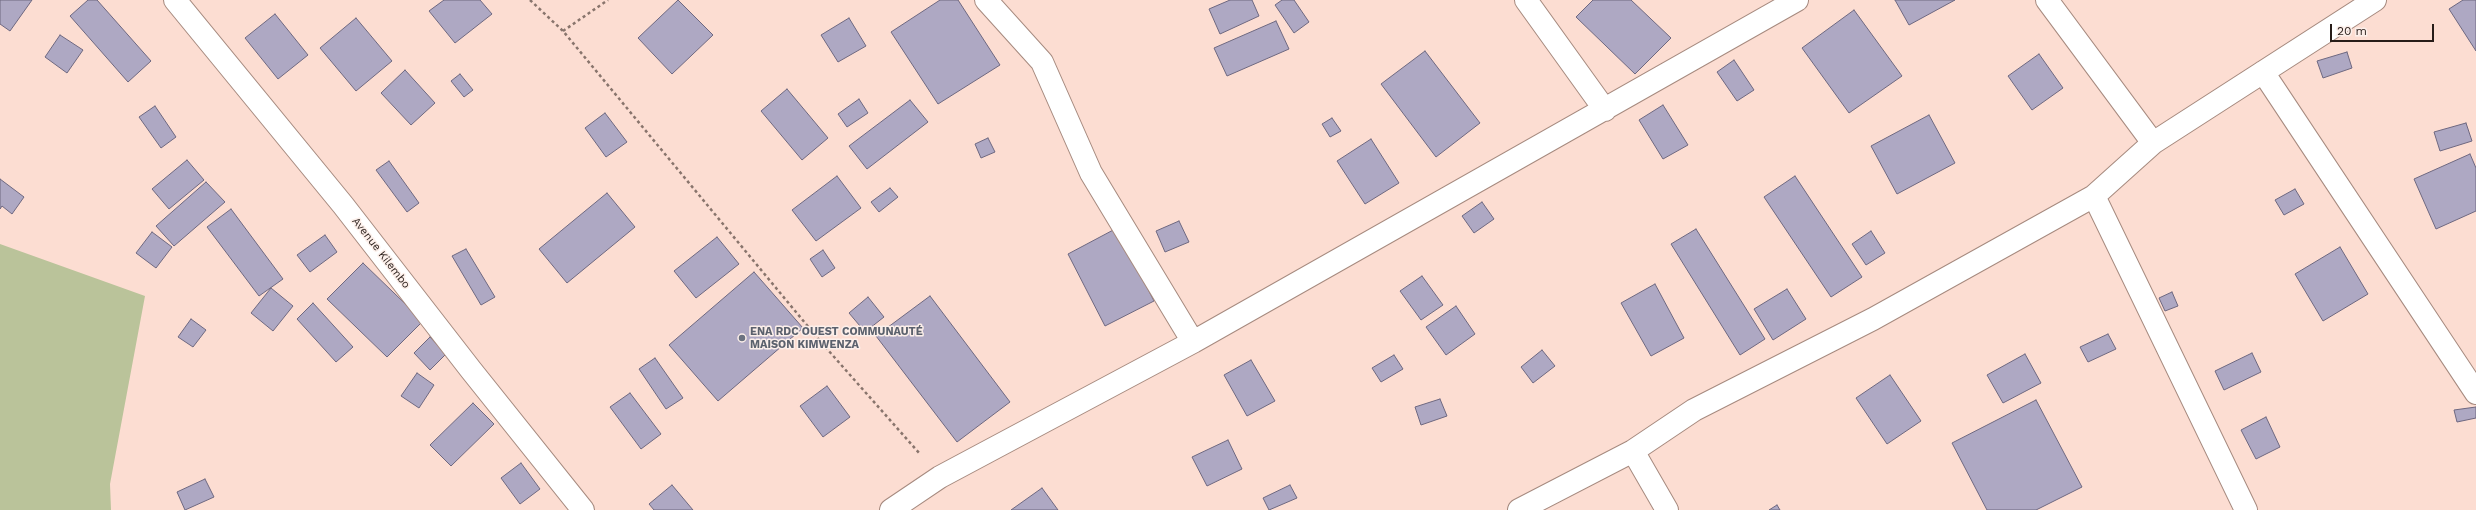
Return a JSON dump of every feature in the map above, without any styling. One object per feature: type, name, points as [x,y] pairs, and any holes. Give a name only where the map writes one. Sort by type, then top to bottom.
[{"type":"street","name":"Avenue Kilembo","points":[[175,0],[343,204],[471,370],[583,510]]},
{"type":"street","points":[[986,0],[1042,62],[1091,173],[1193,342]]},
{"type":"street","points":[[1526,0],[1605,110]]},
{"type":"street","points":[[892,510],[940,477],[1193,342],[1797,0]]},
{"type":"street","points":[[2047,0],[2153,142]]},
{"type":"street","points":[[1519,510],[1633,451],[1694,410],[1873,319],[2094,196],[2153,142],[2375,0]]},
{"type":"street","points":[[2263,72],[2476,393]]},
{"type":"street","points":[[2094,196],[2246,510]]},
{"type":"street","points":[[1633,451],[1667,510]]},
{"type":"path","points":[[530,0],[563,31],[820,341],[940,477]]},
{"type":"path","points":[[563,31],[608,0]]},
{"type":"green space","points":[[0,244],[145,296],[110,484],[111,510],[0,510]]},
{"type":"building","points":[[0,0],[32,0],[10,31],[0,24]]},
{"type":"building","points":[[88,0],[97,0],[151,61],[128,82],[70,16]]},
{"type":"building","points":[[444,0],[480,0],[492,14],[455,43],[429,11]]},
{"type":"building","points":[[678,0],[713,35],[672,74],[638,38]]},
{"type":"building","points":[[940,0],[958,0],[1000,65],[938,104],[891,32]]},
{"type":"building","points":[[1230,0],[1252,0],[1259,16],[1220,34],[1209,9]]},
{"type":"building","points":[[1282,0],[1294,0],[1309,22],[1294,33],[1275,5]]},
{"type":"building","points":[[1593,0],[1631,0],[1671,38],[1635,74],[1576,17]]},
{"type":"building","points":[[1895,0],[1955,0],[1909,25]]},
{"type":"building","points":[[2463,0],[2476,0],[2476,51],[2449,9]]},
{"type":"building","points":[[1854,10],[1902,76],[1849,113],[1802,48]]},
{"type":"building","points":[[275,14],[308,55],[278,79],[245,38]]},
{"type":"building","points":[[356,18],[392,61],[356,91],[320,48]]},
{"type":"building","points":[[849,18],[866,46],[838,62],[821,35]]},
{"type":"building","points":[[1276,21],[1289,49],[1227,76],[1214,48]]},
{"type":"building","points":[[60,35],[83,50],[67,73],[45,57]]},
{"type":"building","points":[[1425,51],[1480,123],[1436,157],[1381,84]]},
{"type":"building","points":[[2347,52],[2352,68],[2323,78],[2317,61]]},
{"type":"building","points":[[2039,54],[2063,88],[2032,110],[2008,76]]},
{"type":"building","points":[[1734,60],[1754,90],[1737,101],[1717,72]]},
{"type":"building","points":[[405,70],[435,103],[411,125],[381,93]]},
{"type":"building","points":[[460,74],[473,90],[464,97],[451,81]]},
{"type":"building","points":[[787,89],[828,138],[802,160],[761,111]]},
{"type":"building","points":[[859,99],[868,113],[847,127],[838,114]]},
{"type":"building","points":[[910,100],[928,122],[867,169],[849,146]]},
{"type":"building","points":[[1663,105],[1688,145],[1663,159],[1639,120]]},
{"type":"building","points":[[155,106],[176,137],[161,148],[139,117]]},
{"type":"building","points":[[605,113],[627,142],[606,157],[585,128]]},
{"type":"building","points":[[1929,115],[1955,163],[1897,194],[1871,146]]},
{"type":"building","points":[[1332,118],[1341,131],[1330,137],[1322,124]]},
{"type":"building","points":[[2466,123],[2472,141],[2440,151],[2434,132]]},
{"type":"building","points":[[988,138],[995,152],[981,158],[975,144]]},
{"type":"building","points":[[1371,139],[1399,183],[1365,204],[1337,161]]},
{"type":"building","points":[[2470,154],[2476,168],[2476,211],[2436,229],[2414,179]]},
{"type":"building","points":[[187,160],[204,180],[169,209],[152,189]]},
{"type":"building","points":[[389,161],[419,203],[407,212],[376,170]]},
{"type":"building","points":[[837,176],[861,208],[816,241],[792,210]]},
{"type":"building","points":[[1795,176],[1862,277],[1831,297],[1764,197]]},
{"type":"building","points":[[0,179],[24,197],[12,214],[2,206],[0,209]]},
{"type":"building","points":[[206,182],[225,202],[174,246],[156,226]]},
{"type":"building","points":[[890,188],[898,197],[879,212],[871,202]]},
{"type":"building","points":[[2295,189],[2304,204],[2284,215],[2275,200]]},
{"type":"building","points":[[607,193],[635,227],[567,283],[539,249]]},
{"type":"building","points":[[1482,202],[1494,219],[1474,233],[1462,216]]},
{"type":"building","points":[[231,209],[283,279],[259,296],[207,227]]},
{"type":"building","points":[[1179,221],[1189,242],[1165,252],[1156,231]]},
{"type":"building","points":[[1117,228],[1154,301],[1105,326],[1068,254]]},
{"type":"building","points":[[1696,229],[1765,339],[1740,355],[1671,244]]},
{"type":"building","points":[[1871,231],[1885,253],[1866,265],[1852,244]]},
{"type":"building","points":[[152,232],[172,247],[156,268],[136,253]]},
{"type":"building","points":[[325,235],[337,252],[310,272],[297,255]]},
{"type":"building","points":[[717,237],[739,264],[696,298],[674,271]]},
{"type":"building","points":[[2340,247],[2368,294],[2323,321],[2295,274]]},
{"type":"building","points":[[466,249],[495,297],[481,305],[452,256]]},
{"type":"building","points":[[823,250],[835,268],[822,277],[810,259]]},
{"type":"building","points":[[363,263],[423,321],[387,357],[327,299]]},
{"type":"building","points":[[754,272],[803,328],[718,401],[669,345]]},
{"type":"building","points":[[1422,276],[1443,305],[1421,320],[1400,291]]},
{"type":"building","points":[[1655,284],[1684,338],[1651,356],[1621,303]]},
{"type":"building","points":[[271,288],[293,306],[273,331],[251,313]]},
{"type":"building","points":[[1787,289],[1806,319],[1773,340],[1754,309]]},
{"type":"building","points":[[2172,292],[2178,306],[2165,311],[2159,298]]},
{"type":"building","points":[[930,296],[1010,402],[957,442],[876,336]]},
{"type":"building","points":[[868,297],[884,317],[865,332],[849,313]]},
{"type":"building","points":[[313,303],[353,347],[336,362],[297,319]]},
{"type":"building","points":[[1456,306],[1475,334],[1446,355],[1426,327]]},
{"type":"building","points":[[191,319],[206,330],[193,347],[178,337]]},
{"type":"building","points":[[2108,334],[2116,349],[2088,362],[2080,347]]},
{"type":"building","points":[[430,337],[446,354],[430,370],[414,353]]},
{"type":"building","points":[[1542,350],[1555,366],[1533,383],[1521,367]]},
{"type":"building","points":[[2252,353],[2261,372],[2224,390],[2215,371]]},
{"type":"building","points":[[2025,354],[2041,383],[2003,403],[1987,375]]},
{"type":"building","points":[[1394,355],[1403,369],[1381,382],[1372,368]]},
{"type":"building","points":[[655,358],[683,398],[666,409],[639,369]]},
{"type":"building","points":[[1251,360],[1275,401],[1247,416],[1224,375]]},
{"type":"building","points":[[417,373],[434,385],[419,408],[401,396]]},
{"type":"building","points":[[1890,375],[1921,421],[1887,444],[1856,398]]},
{"type":"building","points":[[827,386],[850,417],[823,437],[800,406]]},
{"type":"building","points":[[630,393],[661,434],[641,449],[610,407]]},
{"type":"building","points":[[1440,399],[1447,416],[1421,425],[1415,407]]},
{"type":"building","points":[[2036,400],[2082,487],[2036,510],[1987,510],[1952,443]]},
{"type":"building","points":[[473,403],[494,424],[451,466],[430,445]]},
{"type":"building","points":[[2476,407],[2476,418],[2457,422],[2454,410]]},
{"type":"building","points":[[2266,417],[2280,447],[2256,459],[2241,430]]},
{"type":"building","points":[[1228,440],[1242,469],[1207,486],[1192,457]]},
{"type":"building","points":[[521,463],[540,489],[520,504],[501,478]]},
{"type":"building","points":[[205,479],[214,497],[185,510],[177,492]]},
{"type":"building","points":[[672,485],[693,510],[654,510],[649,504]]},
{"type":"building","points":[[1290,485],[1297,498],[1269,510],[1263,498]]},
{"type":"building","points":[[1042,488],[1058,510],[1011,510]]},
{"type":"building","points":[[1777,505],[1780,510],[1769,510]]},
{"type":"place","name":"ENA RDC OUEST COMMUNAUTÉ MAISON KIMWENZA","points":[[742,338]]}]
